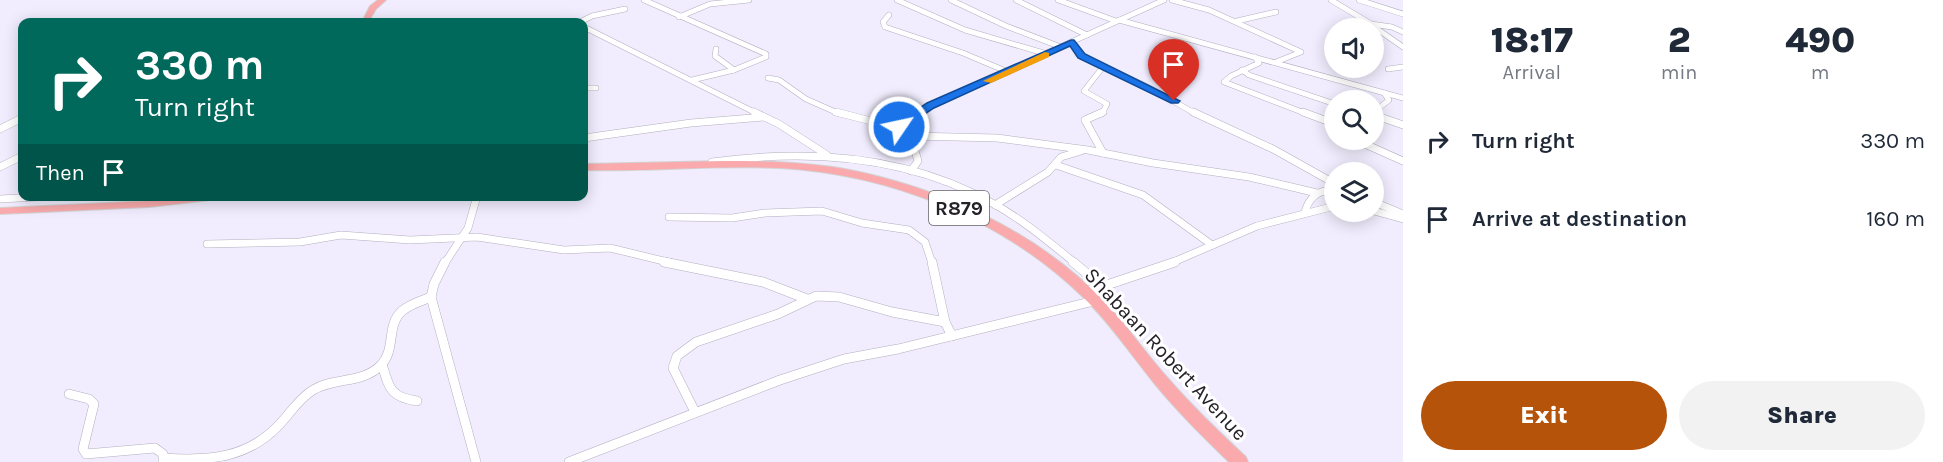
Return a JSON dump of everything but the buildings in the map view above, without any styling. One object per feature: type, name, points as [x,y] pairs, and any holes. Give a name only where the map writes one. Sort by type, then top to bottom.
[{"type":"main road","points":[[367,18],[373,8],[382,0]]},
{"type":"main road","name":"Shabaan Robert Avenue","points":[[588,167],[695,165],[814,168],[854,174],[915,191],[981,218],[1022,243],[1090,297],[1169,390],[1240,462]]},
{"type":"main road","points":[[0,211],[175,201]]},
{"type":"street","points":[[644,0],[766,54],[766,57],[734,70],[692,80]]},
{"type":"street","points":[[701,0],[710,4]]},
{"type":"street","points":[[679,17],[710,4],[749,0]]},
{"type":"street","points":[[897,0],[965,30],[1047,54]]},
{"type":"street","points":[[951,0],[1006,26],[1061,48]]},
{"type":"street","points":[[1016,0],[1087,35]]},
{"type":"street","points":[[1058,0],[1118,21],[1373,90]]},
{"type":"street","points":[[911,171],[918,161],[908,127],[912,118],[930,106],[1164,0]]},
{"type":"street","points":[[1172,0],[1205,8],[1301,52],[1275,62]]},
{"type":"street","points":[[1331,0],[1361,18]]},
{"type":"street","points":[[1359,0],[1403,14]]},
{"type":"street","points":[[588,18],[625,9]]},
{"type":"street","points":[[1236,21],[1276,12]]},
{"type":"street","points":[[890,15],[883,22],[885,27],[948,48],[1008,72]]},
{"type":"street","points":[[1384,27],[1403,32]]},
{"type":"street","points":[[588,29],[794,132],[827,155]]},
{"type":"street","points":[[1384,34],[1403,47]]},
{"type":"street","points":[[1071,42],[1079,55],[1152,89],[1194,113],[1273,149],[1324,180]]},
{"type":"street","points":[[716,49],[715,56],[734,70]]},
{"type":"street","points":[[1255,57],[1259,63],[1242,70],[1224,82],[1324,120]]},
{"type":"street","points":[[1103,67],[1084,91],[1107,104],[1102,114],[1085,120],[1103,153]]},
{"type":"street","points":[[1388,69],[1403,67]]},
{"type":"street","points":[[1242,70],[1250,75],[1324,100]]},
{"type":"street","points":[[768,78],[779,80],[785,87],[797,94],[854,119],[908,127]]},
{"type":"street","points":[[588,88],[596,88]]},
{"type":"street","points":[[1384,93],[1403,99]]},
{"type":"street","points":[[1384,93],[1389,100],[1384,105]]},
{"type":"street","points":[[588,137],[691,123],[764,117]]},
{"type":"street","points":[[1384,118],[1403,125]]},
{"type":"street","points":[[0,129],[18,120]]},
{"type":"street","points":[[911,136],[998,138],[1088,150],[1153,163],[1249,177],[1317,193]]},
{"type":"street","points":[[995,205],[1056,165],[1061,157],[1088,150]]},
{"type":"street","points":[[1378,150],[1403,161]]},
{"type":"street","points":[[695,165],[778,155],[827,155],[868,160],[911,171],[948,183],[995,205],[1103,286]]},
{"type":"street","points":[[0,167],[18,158]]},
{"type":"street","points":[[1056,165],[1143,195],[1212,245]]},
{"type":"street","points":[[1305,212],[1309,200],[1324,190]]},
{"type":"street","points":[[0,199],[18,198]]},
{"type":"street","points":[[25,210],[33,201]]},
{"type":"street","points":[[476,201],[468,228],[446,261],[434,284],[431,297],[476,462]]},
{"type":"street","points":[[1384,206],[1403,214]]},
{"type":"street","points":[[569,462],[780,380],[844,359],[952,336],[1090,297],[1103,286],[1168,265],[1257,226],[1324,208]]},
{"type":"street","points":[[669,217],[732,219],[765,213],[822,211],[862,223],[909,230],[925,242],[931,257],[945,322],[952,336]]},
{"type":"street","points":[[1384,214],[1403,219]]},
{"type":"street","points":[[207,244],[300,242],[341,236],[410,240],[496,238],[564,250],[610,248],[635,256],[779,286],[807,299]]},
{"type":"street","points":[[695,412],[673,368],[677,356],[683,349],[711,335],[778,314],[807,299],[825,295],[892,312],[945,322]]},
{"type":"street","points":[[69,394],[89,399],[94,404],[84,445],[86,454],[155,448],[161,452],[163,460],[198,462],[238,454],[266,438],[313,389],[364,377],[382,364],[389,352],[394,323],[398,316],[416,303],[431,297]]},
{"type":"street","points":[[382,364],[391,393],[402,400],[417,401]]},
{"type":"slow traffic","points":[[988,81],[1045,55]]},
{"type":"route","points":[[899,127],[908,127],[912,118],[930,106],[994,79],[1071,42],[1076,46],[1079,55],[1174,101]]}]
